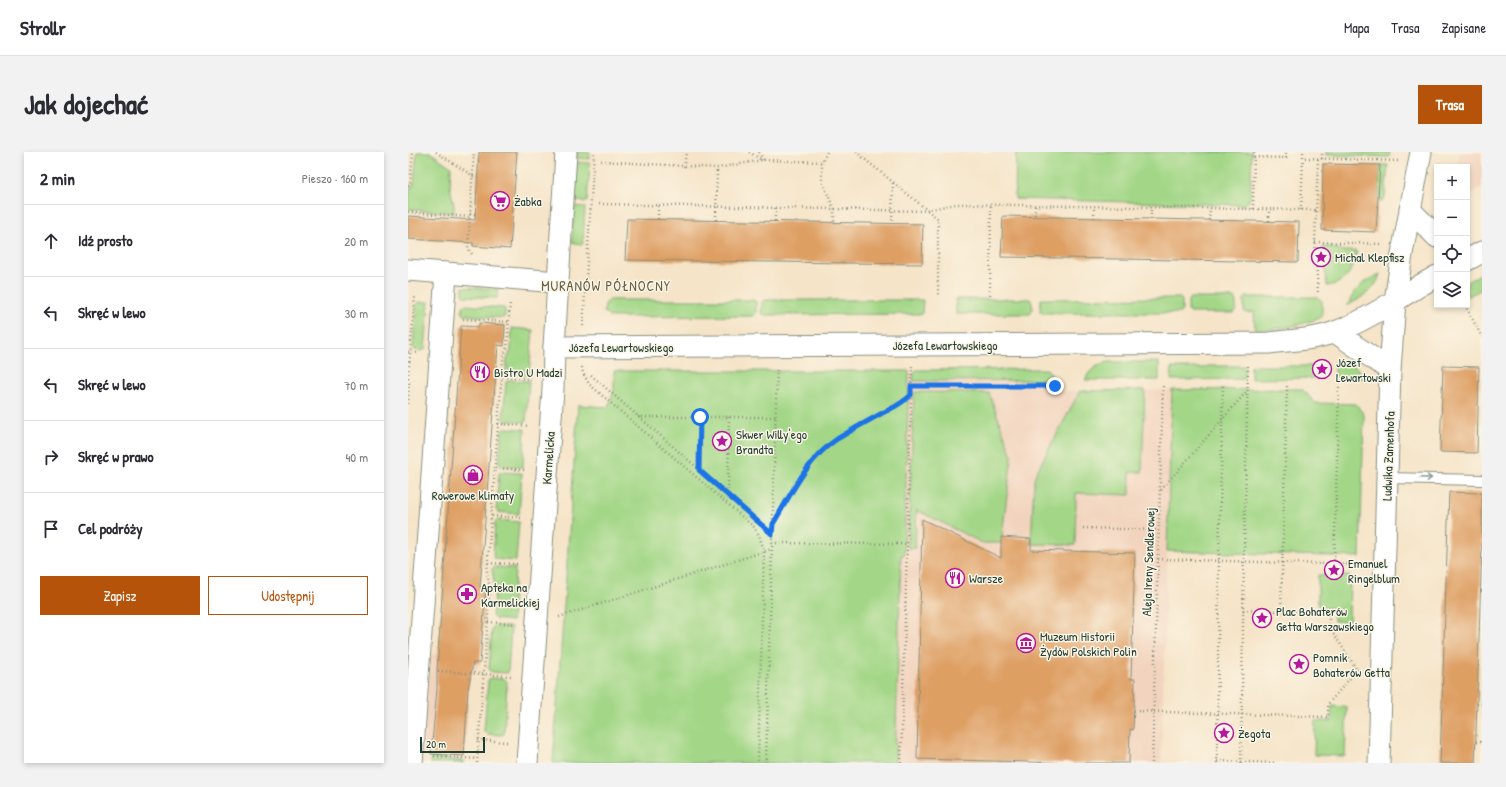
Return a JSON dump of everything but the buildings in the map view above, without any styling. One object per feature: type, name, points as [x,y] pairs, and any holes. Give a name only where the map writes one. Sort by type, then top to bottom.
[{"type":"street","name":"Karmelicka","points":[[527,763],[552,397],[566,152]]},
{"type":"street","name":"Ludwika Zamenhofa","points":[[1379,763],[1390,370],[1395,301],[1421,152]]},
{"type":"street","points":[[1410,210],[1436,236]]},
{"type":"street","points":[[408,270],[558,282]]},
{"type":"street","points":[[420,759],[446,273]]},
{"type":"street","name":"Józefa Lewartowskiego","points":[[554,347],[1268,343],[1312,338],[1335,332],[1395,301],[1434,278]]},
{"type":"street","points":[[1335,332],[1390,370]]},
{"type":"lane","points":[[1387,478],[1482,480]]},
{"type":"path","points":[[408,186],[410,183],[413,152]]},
{"type":"path","points":[[436,152],[473,176],[478,177]]},
{"type":"path","points":[[472,255],[468,248],[474,152]]},
{"type":"path","points":[[583,329],[594,152]]},
{"type":"path","points":[[684,167],[686,152]]},
{"type":"path","points":[[749,152],[763,160]]},
{"type":"path","points":[[759,152],[763,160]]},
{"type":"path","points":[[827,152],[822,162],[822,181],[834,209],[834,222]]},
{"type":"path","points":[[856,152],[934,215],[938,221],[938,295]]},
{"type":"path","points":[[1253,209],[1254,152]]},
{"type":"path","points":[[1254,157],[1286,158],[1286,152]]},
{"type":"path","points":[[1301,210],[1303,152]]},
{"type":"path","points":[[1322,152],[1322,159]]},
{"type":"path","points":[[1303,158],[1399,161]]},
{"type":"path","points":[[1318,159],[1315,242],[1318,292]]},
{"type":"path","points":[[601,161],[717,168],[763,160],[822,162]]},
{"type":"path","points":[[716,220],[717,168]]},
{"type":"path","points":[[892,224],[893,182]]},
{"type":"path","points":[[598,204],[893,210],[927,210],[956,204],[1316,210]]},
{"type":"path","points":[[990,295],[991,205]]},
{"type":"path","points":[[658,206],[658,219]]},
{"type":"path","points":[[1035,206],[1035,217]]},
{"type":"path","points":[[1094,207],[1094,218]]},
{"type":"path","points":[[775,208],[775,221]]},
{"type":"path","points":[[1151,208],[1151,219]]},
{"type":"path","points":[[1210,208],[1210,220]]},
{"type":"path","points":[[1268,221],[1269,210]]},
{"type":"path","points":[[408,212],[470,216],[475,214]]},
{"type":"path","points":[[1315,242],[1383,244]]},
{"type":"path","points":[[408,404],[408,378],[415,297]]},
{"type":"path","points":[[477,763],[490,589],[487,572],[503,359],[507,347],[510,303]]},
{"type":"path","points":[[1467,308],[1482,337]]},
{"type":"path","points":[[457,318],[509,322]]},
{"type":"path","points":[[1242,763],[1243,610],[1248,363]]},
{"type":"path","points":[[582,364],[583,373],[589,384],[754,527],[759,535],[764,551],[758,763]]},
{"type":"path","points":[[901,763],[912,366]]},
{"type":"path","points":[[766,763],[777,368]]},
{"type":"path","points":[[590,375],[772,534]]},
{"type":"path","points":[[502,377],[532,379]]},
{"type":"path","points":[[1281,611],[1287,384]]},
{"type":"path","name":"Aleja Ireny Sendlerowej","points":[[1152,763],[1163,385]]},
{"type":"path","points":[[1223,385],[1217,762],[1277,763]]},
{"type":"path","points":[[911,386],[1055,386]]},
{"type":"path","points":[[1334,564],[1339,387]]},
{"type":"path","points":[[1160,490],[1247,391]]},
{"type":"path","points":[[773,524],[807,469],[821,452],[837,439],[898,406],[911,395]]},
{"type":"path","points":[[638,417],[775,417]]},
{"type":"path","points":[[699,470],[700,417]]},
{"type":"path","points":[[728,495],[729,417]]},
{"type":"path","points":[[498,424],[529,426]]},
{"type":"path","points":[[495,468],[526,470]]},
{"type":"path","points":[[492,516],[523,518]]},
{"type":"path","points":[[1083,528],[1159,530]]},
{"type":"path","points":[[772,543],[906,544]]},
{"type":"path","points":[[558,617],[772,548]]},
{"type":"path","points":[[1158,559],[1360,565]]},
{"type":"path","points":[[488,562],[520,564]]},
{"type":"path","points":[[1134,711],[1328,717],[1328,704],[1357,670],[1329,626],[1329,612],[1243,610]]},
{"type":"path","points":[[488,622],[515,624]]},
{"type":"path","points":[[433,671],[512,676]]},
{"type":"path","points":[[1477,704],[1482,704]]},
{"type":"path","points":[[478,740],[508,742]]},
{"type":"path","points":[[1476,742],[1482,742]]},
{"type":"path","points":[[420,759],[477,759]]},
{"type":"shaded area","points":[[1460,152],[1482,152],[1482,187],[1470,193],[1470,164],[1458,164]]},
{"type":"shaded area","points":[[408,302],[411,302],[409,339],[408,339]]},
{"type":"shaded area","points":[[1047,369],[1052,376],[1052,391],[1172,390],[1161,763],[895,763],[901,555],[904,555],[909,371]]},
{"type":"shaded area","points":[[431,654],[438,654],[455,662],[480,663],[469,680],[465,756],[422,753]]},
{"type":"green space","points":[[417,152],[430,152],[451,167],[450,187],[454,205],[454,213],[408,209],[410,189],[414,184]]},
{"type":"green space","points":[[577,152],[590,152],[589,159],[577,158]]},
{"type":"green space","points":[[1016,152],[1252,152],[1250,200],[1244,205],[1015,199]]},
{"type":"green space","points":[[1326,152],[1390,152],[1389,157],[1326,155]]},
{"type":"green space","points":[[577,162],[590,163],[587,202],[574,201]]},
{"type":"green space","points":[[1380,165],[1388,165],[1385,197],[1381,202],[1379,202]]},
{"type":"green space","points":[[574,206],[585,207],[583,244],[572,243]]},
{"type":"green space","points":[[1323,247],[1331,247],[1343,251],[1357,251],[1354,264],[1348,274],[1340,282],[1327,286]]},
{"type":"green space","points":[[1482,273],[1482,289],[1470,295],[1470,280]]},
{"type":"green space","points":[[1380,274],[1375,285],[1371,289],[1362,297],[1347,306],[1353,295],[1364,283]]},
{"type":"green space","points":[[463,287],[498,289],[497,298],[463,296]]},
{"type":"green space","points":[[1246,297],[1317,297],[1322,301],[1322,317],[1289,327],[1255,330],[1254,312],[1246,313],[1244,311],[1244,299]]},
{"type":"green space","points":[[1180,298],[1182,300],[1182,310],[1180,313],[1042,313],[1040,311],[1041,299]]},
{"type":"green space","points":[[1190,298],[1234,298],[1236,300],[1236,310],[1234,313],[1191,313],[1188,311],[1188,300]]},
{"type":"green space","points":[[956,299],[1030,299],[1032,302],[1032,309],[1030,314],[956,314]]},
{"type":"green space","points":[[610,300],[753,300],[756,302],[756,313],[754,316],[609,317],[604,312],[605,304]]},
{"type":"green space","points":[[764,300],[923,300],[922,314],[764,315],[761,313],[762,302]]},
{"type":"green space","points":[[419,302],[429,302],[425,349],[423,351],[415,350],[413,348],[416,305]]},
{"type":"green space","points":[[464,305],[504,308],[505,316],[503,318],[464,315],[462,313]]},
{"type":"green space","points":[[512,328],[533,330],[529,375],[509,374],[506,372],[507,360],[511,350]]},
{"type":"green space","points":[[1335,361],[1352,365],[1365,376],[1365,378],[1338,379],[1335,374]]},
{"type":"green space","points":[[1108,362],[1159,362],[1159,380],[1085,380],[1094,368]]},
{"type":"green space","points":[[1208,366],[1245,366],[1244,379],[1171,380],[1172,368],[1203,368]]},
{"type":"green space","points":[[1251,366],[1322,366],[1322,378],[1251,379]]},
{"type":"green space","points":[[1047,369],[1052,376],[1052,380],[913,381],[916,370]]},
{"type":"green space","points":[[614,371],[909,371],[904,555],[901,555],[895,763],[553,763],[578,405],[608,407],[614,391]]},
{"type":"green space","points":[[508,380],[529,381],[526,422],[505,421],[503,419],[506,382]]},
{"type":"green space","points":[[1302,389],[1315,403],[1356,404],[1364,415],[1360,557],[1167,551],[1172,390]]},
{"type":"green space","points":[[1145,390],[1142,472],[1130,472],[1130,495],[1076,493],[1075,545],[1031,544],[1034,480],[1036,473],[1080,391]]},
{"type":"green space","points":[[914,392],[989,393],[1012,456],[1001,543],[982,543],[917,510],[915,548],[908,548]]},
{"type":"green space","points":[[504,428],[525,429],[523,467],[502,466],[499,463],[502,430]]},
{"type":"green space","points":[[499,473],[522,473],[519,514],[498,512],[496,510]]},
{"type":"green space","points":[[498,520],[519,522],[516,561],[496,559],[493,557],[495,522]]},
{"type":"green space","points":[[495,567],[515,568],[512,621],[495,619],[492,616],[495,589],[492,569]]},
{"type":"green space","points":[[1318,575],[1350,576],[1349,622],[1334,621],[1334,608],[1318,608]]},
{"type":"green space","points":[[494,626],[511,627],[508,673],[491,672],[489,669],[492,628]]},
{"type":"green space","points":[[490,678],[505,679],[507,682],[504,734],[501,735],[487,734],[484,731],[488,680]]},
{"type":"green space","points":[[1332,706],[1347,707],[1345,756],[1314,755],[1315,721],[1331,721]]},
{"type":"green space","points":[[431,758],[464,761],[464,763],[430,763]]},
{"type":"place","name":"Żabka","points":[[500,201]]},
{"type":"place","name":"Michal Klepfisz","points":[[1321,257]]},
{"type":"place","name":"Józef Lewartowski","points":[[1322,369]]},
{"type":"place","name":"Bistro U Madzi","points":[[480,372]]},
{"type":"place","name":"Skwer Willy'ego Brandta","points":[[722,441]]},
{"type":"place","name":"Rowerowe klimaty","points":[[473,475]]},
{"type":"place","name":"Emanuel Ringelblum","points":[[1334,570]]},
{"type":"place","name":"Warsze","points":[[955,578]]},
{"type":"place","name":"Apteka na Karmelickiej","points":[[467,594]]},
{"type":"place","name":"Plac Bohaterów Getta Warszawskiego","points":[[1262,618]]},
{"type":"place","name":"Muzeum Historii Żydów Polskich Polin","points":[[1026,643]]},
{"type":"place","name":"Pomnik Bohaterów Getta","points":[[1299,664]]},
{"type":"place","name":"Żegota","points":[[1224,733]]},
{"type":"district","name":"MURANÓW PÓŁNOCNY","points":[[606,286]]},
{"type":"route","points":[[700,417],[699,470],[772,534],[773,524],[807,469],[821,452],[837,439],[898,406],[911,395],[911,386],[1055,386]]}]
